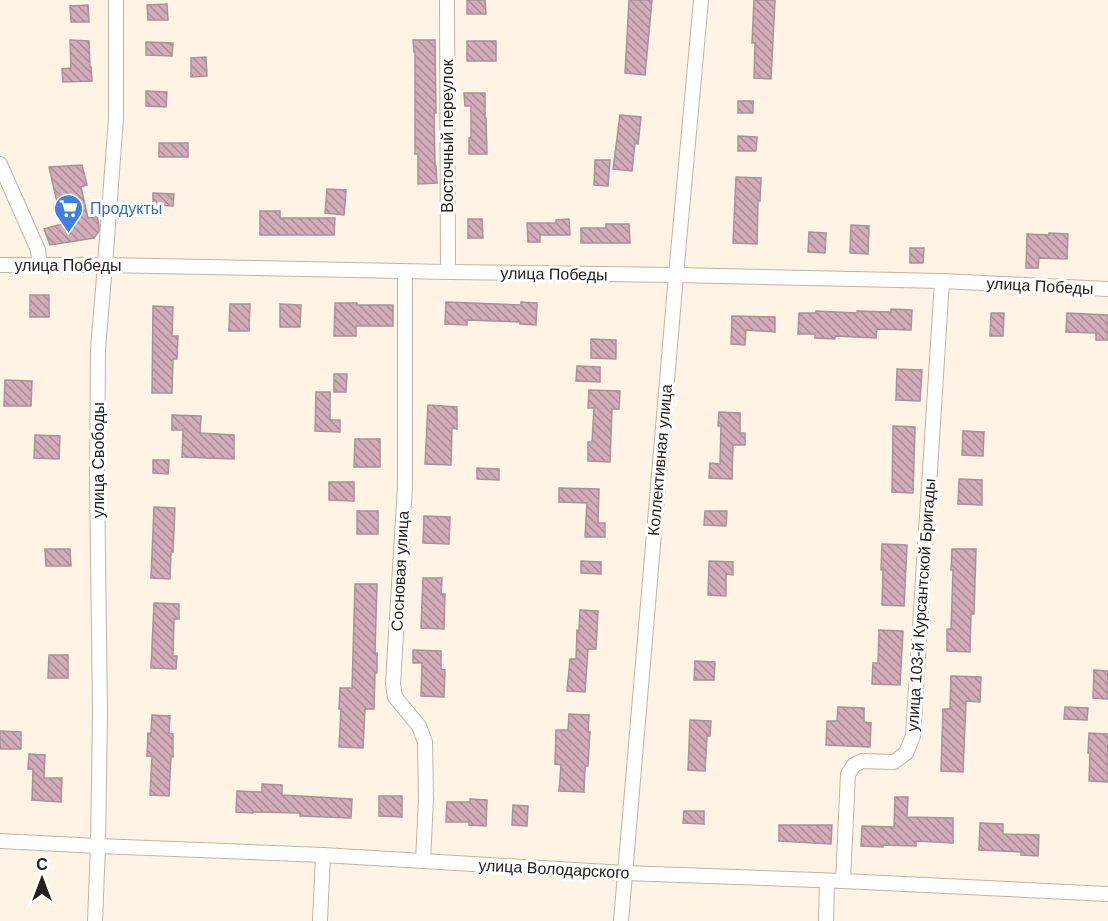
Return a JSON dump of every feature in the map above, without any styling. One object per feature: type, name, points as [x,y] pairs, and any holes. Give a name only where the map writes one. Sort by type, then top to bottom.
[{"type":"street","name":"улица Свободы","points":[[95,921],[100,712],[98,349],[116,118],[116,0]]},
{"type":"street","name":"Восточный переулок","points":[[447,0],[448,272]]},
{"type":"street","name":"Коллективная улица","points":[[621,921],[701,0]]},
{"type":"street","points":[[0,164],[38,250],[40,266]]},
{"type":"street","name":"улица Победы","points":[[0,265],[676,275],[942,281],[1108,289]]},
{"type":"street","name":"Сосновая улица","points":[[405,272],[405,486],[393,684],[395,697],[419,726],[424,742],[426,799],[423,861]]},
{"type":"street","name":"улица 103-й Курсантской Бригады","points":[[843,881],[848,774],[854,765],[862,762],[894,762],[906,753],[913,736],[942,281]]},
{"type":"street","name":"улица Володарского","points":[[0,841],[323,855],[625,873],[1108,894]]},
{"type":"street","points":[[320,921],[323,855]]},
{"type":"street","points":[[826,921],[827,881]]},
{"type":"building","points":[[467,0],[485,0],[486,14],[467,14]]},
{"type":"building","points":[[629,0],[652,0],[645,75],[625,73]]},
{"type":"building","points":[[754,0],[775,0],[771,79],[754,78],[755,43],[752,43]]},
{"type":"building","points":[[167,4],[168,20],[148,20],[147,5]]},
{"type":"building","points":[[88,5],[89,22],[71,22],[70,6]]},
{"type":"building","points":[[70,40],[89,41],[92,81],[63,82],[62,69],[71,68]]},
{"type":"building","points":[[413,40],[435,40],[436,113],[434,113],[437,183],[418,184],[418,154],[415,154]]},
{"type":"building","points":[[467,41],[496,41],[496,61],[467,61]]},
{"type":"building","points":[[146,42],[173,43],[172,56],[146,55]]},
{"type":"building","points":[[206,57],[207,76],[191,77],[191,58]]},
{"type":"building","points":[[146,91],[167,92],[166,107],[146,106]]},
{"type":"building","points":[[464,93],[485,93],[487,154],[469,154],[471,106],[465,106]]},
{"type":"building","points":[[738,101],[753,101],[753,113],[738,113]]},
{"type":"building","points":[[620,115],[641,117],[632,171],[613,169]]},
{"type":"building","points":[[738,136],[757,137],[756,151],[738,151]]},
{"type":"building","points":[[159,143],[188,143],[188,157],[159,157]]},
{"type":"building","points":[[595,160],[610,160],[608,186],[594,185]]},
{"type":"building","points":[[82,165],[87,185],[81,187],[88,218],[97,216],[99,231],[94,238],[50,245],[44,229],[62,224],[49,167]]},
{"type":"building","points":[[736,177],[761,178],[757,244],[733,243]]},
{"type":"building","points":[[327,189],[346,190],[344,215],[325,213]]},
{"type":"building","points":[[153,193],[174,194],[173,206],[153,205]]},
{"type":"building","points":[[260,211],[280,211],[280,218],[335,218],[334,235],[260,235]]},
{"type":"building","points":[[468,219],[482,219],[483,238],[468,238]]},
{"type":"building","points":[[569,219],[570,235],[540,235],[540,242],[528,242],[527,223],[556,223],[556,220]]},
{"type":"building","points":[[606,224],[629,224],[630,243],[581,243],[581,228],[606,228]]},
{"type":"building","points":[[851,225],[869,226],[868,254],[850,253]]},
{"type":"building","points":[[809,232],[826,233],[825,253],[808,252]]},
{"type":"building","points":[[1049,233],[1068,234],[1067,259],[1039,258],[1038,268],[1026,268],[1027,234],[1049,235]]},
{"type":"building","points":[[910,248],[924,248],[923,263],[910,263]]},
{"type":"building","points":[[30,295],[49,295],[49,317],[30,317]]},
{"type":"building","points":[[446,302],[521,305],[521,302],[537,303],[536,325],[520,324],[520,322],[467,320],[467,325],[445,324]]},
{"type":"building","points":[[335,303],[393,305],[393,326],[356,326],[356,336],[334,336]]},
{"type":"building","points":[[230,304],[250,304],[249,331],[229,331]]},
{"type":"building","points":[[280,304],[301,305],[300,327],[280,327]]},
{"type":"building","points":[[153,306],[173,307],[172,336],[178,336],[177,359],[173,359],[172,393],[152,393]]},
{"type":"building","points":[[891,309],[912,310],[911,330],[877,329],[876,338],[835,336],[835,339],[815,338],[815,334],[798,334],[799,313],[816,313],[816,311],[891,312]]},
{"type":"building","points":[[991,313],[1004,313],[1003,336],[990,336]]},
{"type":"building","points":[[1067,313],[1108,315],[1108,340],[1096,340],[1096,333],[1066,332]]},
{"type":"building","points":[[732,316],[775,317],[775,332],[746,330],[745,345],[731,344]]},
{"type":"building","points":[[591,339],[616,340],[616,359],[591,358]]},
{"type":"building","points":[[577,366],[600,367],[600,382],[576,381]]},
{"type":"building","points":[[897,369],[922,370],[920,401],[896,400]]},
{"type":"building","points":[[334,374],[347,374],[346,392],[334,392]]},
{"type":"building","points":[[5,380],[32,381],[31,406],[4,406]]},
{"type":"building","points":[[589,390],[620,391],[619,409],[612,409],[610,462],[588,461],[588,442],[592,442],[594,408],[588,408]]},
{"type":"building","points":[[316,392],[330,392],[330,420],[340,420],[340,432],[315,431]]},
{"type":"building","points":[[428,405],[457,407],[457,429],[452,428],[451,465],[425,464]]},
{"type":"building","points":[[719,412],[740,413],[740,433],[745,433],[745,445],[733,445],[732,479],[709,478],[710,463],[720,464]]},
{"type":"building","points":[[172,415],[201,416],[200,433],[234,435],[234,459],[182,457],[183,430],[172,430]]},
{"type":"building","points":[[893,426],[915,427],[913,493],[892,492]]},
{"type":"building","points":[[963,431],[984,432],[983,456],[962,455]]},
{"type":"building","points":[[35,435],[60,436],[59,459],[34,458]]},
{"type":"building","points":[[355,439],[380,439],[380,467],[354,467]]},
{"type":"building","points":[[153,460],[169,460],[168,474],[153,473]]},
{"type":"building","points":[[477,468],[499,469],[499,480],[477,479]]},
{"type":"building","points":[[959,479],[982,480],[982,505],[958,504]]},
{"type":"building","points":[[329,482],[354,482],[354,501],[329,500]]},
{"type":"building","points":[[559,488],[599,489],[598,523],[605,523],[605,537],[585,537],[587,503],[559,502]]},
{"type":"building","points":[[154,507],[175,508],[170,579],[151,578]]},
{"type":"building","points":[[357,511],[378,511],[378,534],[357,534]]},
{"type":"building","points":[[705,511],[727,511],[726,526],[704,525]]},
{"type":"building","points":[[424,516],[450,517],[449,544],[423,543]]},
{"type":"building","points":[[882,544],[907,545],[904,606],[882,605]]},
{"type":"building","points":[[45,549],[70,549],[71,566],[46,566]]},
{"type":"building","points":[[952,549],[976,549],[970,652],[947,651],[947,629],[951,629]]},
{"type":"building","points":[[581,561],[601,562],[601,574],[581,573]]},
{"type":"building","points":[[709,561],[733,562],[733,575],[726,574],[726,596],[708,595]]},
{"type":"building","points":[[423,578],[442,578],[441,594],[445,594],[444,629],[421,628]]},
{"type":"building","points":[[355,584],[377,584],[375,653],[377,653],[377,673],[375,673],[374,709],[365,709],[363,748],[339,747],[340,688],[352,688]]},
{"type":"building","points":[[154,603],[179,604],[179,619],[174,619],[173,656],[177,656],[176,669],[151,668]]},
{"type":"building","points":[[580,610],[598,611],[596,649],[588,649],[585,692],[567,691],[570,659],[576,659]]},
{"type":"building","points":[[879,630],[903,631],[900,685],[872,684],[873,663],[878,663]]},
{"type":"building","points":[[413,650],[441,651],[441,669],[445,670],[444,697],[421,696],[422,663],[413,663]]},
{"type":"building","points":[[49,655],[68,655],[68,678],[48,678]]},
{"type":"building","points":[[695,661],[715,662],[714,680],[694,680]]},
{"type":"building","points":[[1094,670],[1108,671],[1108,699],[1093,698]]},
{"type":"building","points":[[951,676],[981,677],[980,702],[966,701],[963,772],[941,771],[943,709],[950,709]]},
{"type":"building","points":[[838,707],[864,708],[864,722],[871,723],[870,747],[826,745],[827,721],[837,721]]},
{"type":"building","points":[[1065,707],[1088,708],[1087,720],[1064,719]]},
{"type":"building","points":[[569,714],[589,715],[588,766],[585,766],[584,792],[559,791],[561,765],[555,764],[556,730],[568,730]]},
{"type":"building","points":[[152,715],[170,716],[169,733],[173,734],[173,757],[171,756],[169,796],[150,795],[152,756],[147,756]]},
{"type":"building","points":[[690,720],[711,721],[710,736],[707,736],[705,771],[688,770]]},
{"type":"building","points":[[0,731],[21,732],[21,749],[0,749]]},
{"type":"building","points":[[1089,733],[1108,734],[1108,782],[1089,781]]},
{"type":"building","points":[[29,754],[45,755],[44,778],[62,778],[61,802],[32,800],[33,769],[28,769]]},
{"type":"building","points":[[262,784],[282,785],[282,795],[352,799],[351,818],[300,816],[300,813],[236,812],[237,791],[262,792]]},
{"type":"building","points":[[379,796],[402,796],[402,817],[379,816]]},
{"type":"building","points":[[895,797],[908,797],[907,817],[953,818],[953,843],[916,841],[916,846],[861,846],[862,826],[894,827]]},
{"type":"building","points":[[470,799],[487,800],[486,826],[469,825],[469,822],[446,822],[447,802],[470,802]]},
{"type":"building","points":[[513,805],[528,806],[527,826],[512,825]]},
{"type":"building","points":[[684,811],[704,811],[704,824],[683,823]]},
{"type":"building","points":[[980,823],[1003,824],[1003,834],[1039,835],[1038,856],[1021,855],[1021,852],[979,850]]},
{"type":"building","points":[[779,825],[832,825],[831,844],[779,841]]},
{"type":"place","name":"Продукты","points":[[69,234]]}]
